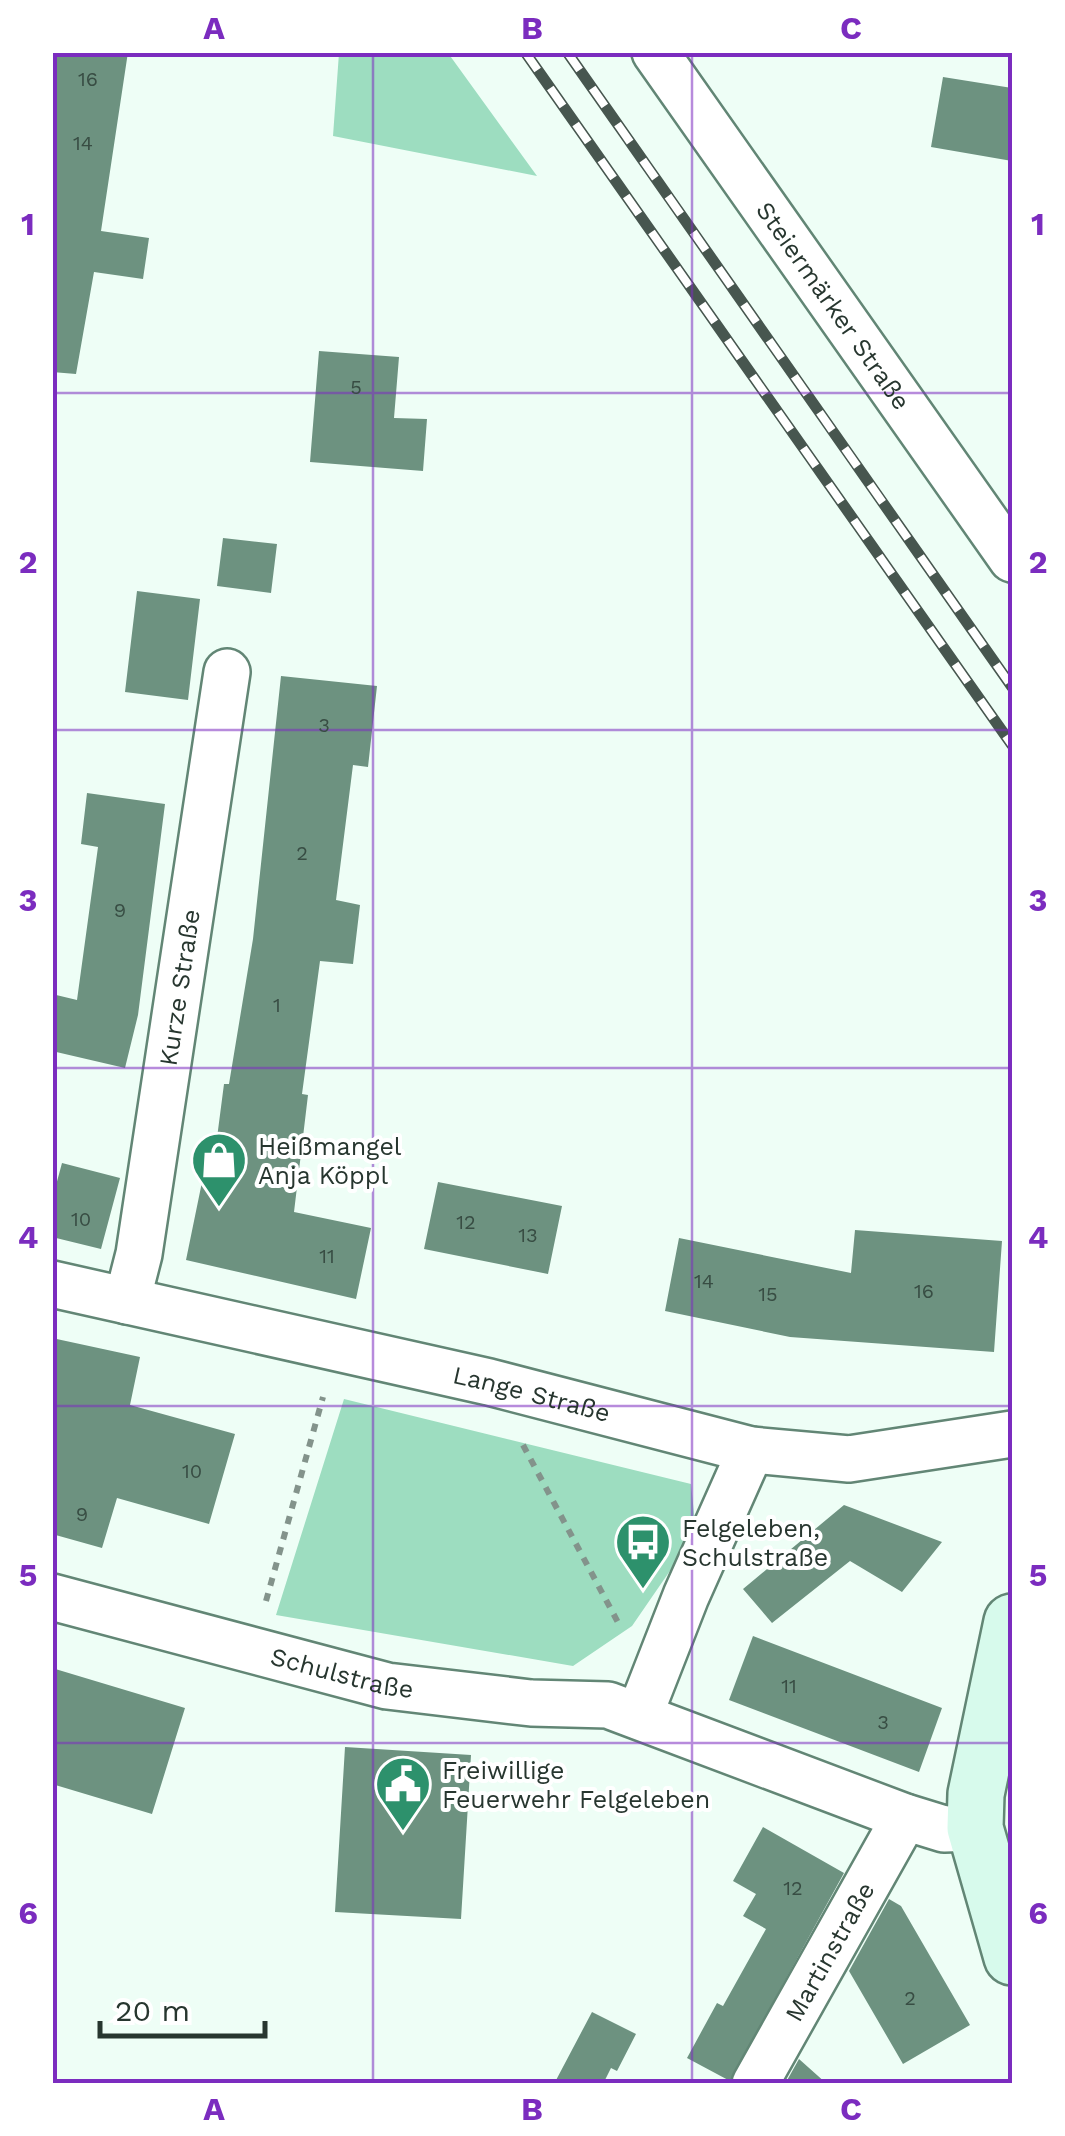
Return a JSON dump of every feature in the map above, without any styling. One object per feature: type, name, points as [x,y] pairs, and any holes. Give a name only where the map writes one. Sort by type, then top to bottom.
[{"type":"street","name":"Steiermärker Straße","points":[[656,52],[1012,559]]},
{"type":"street","name":"Kurze Straße","points":[[128,1301],[139,1254],[227,672]]},
{"type":"street","name":"Lange Straße","points":[[52,1284],[490,1382],[751,1450],[849,1459],[1012,1434]]},
{"type":"street","points":[[639,1716],[751,1450]]},
{"type":"street","name":"Schulstraße","points":[[52,1596],[387,1686],[531,1703],[608,1705],[905,1818],[944,1829],[974,1828]]},
{"type":"street","points":[[1012,1622],[979,1774],[974,1828],[1012,1957]]},
{"type":"street","name":"Martinstraße","points":[[754,2084],[905,1818]]},
{"type":"path","points":[[252,1651],[337,1348]]},
{"type":"path","points":[[490,1382],[620,1627],[659,1664]]},
{"type":"green space","points":[[339,53],[448,53],[537,176],[333,136]]},
{"type":"green space","points":[[344,1399],[691,1484],[696,1533],[632,1626],[573,1666],[276,1615]]},
{"type":"building","points":[[52,52],[128,52],[101,231],[149,238],[143,279],[94,272],[76,374],[52,372]]},
{"type":"building","points":[[943,77],[1012,88],[1012,161],[931,147]]},
{"type":"building","points":[[319,351],[399,357],[394,418],[427,419],[423,471],[310,462]]},
{"type":"building","points":[[223,538],[277,544],[271,593],[217,586]]},
{"type":"building","points":[[137,591],[200,599],[188,700],[125,692]]},
{"type":"building","points":[[281,676],[377,686],[368,767],[353,765],[336,900],[360,905],[353,964],[320,961],[302,1094],[308,1095],[294,1212],[371,1228],[356,1299],[186,1260],[202,1182],[211,1184],[224,1084],[229,1084],[253,939]]},
{"type":"building","points":[[87,793],[165,804],[138,1015],[125,1068],[52,1051],[52,994],[77,1000],[98,847],[81,844]]},
{"type":"building","points":[[62,1163],[120,1178],[101,1249],[52,1237],[52,1200]]},
{"type":"building","points":[[438,1182],[562,1206],[548,1274],[424,1249]]},
{"type":"building","points":[[855,1230],[1002,1241],[994,1352],[790,1337],[665,1311],[679,1238],[851,1273]]},
{"type":"building","points":[[52,1338],[140,1357],[130,1405],[235,1434],[209,1524],[117,1498],[102,1548],[52,1534]]},
{"type":"building","points":[[844,1505],[942,1542],[902,1592],[850,1561],[772,1623],[743,1589]]},
{"type":"building","points":[[753,1636],[942,1708],[919,1772],[729,1700]]},
{"type":"building","points":[[52,1668],[185,1708],[152,1814],[52,1784]]},
{"type":"building","name":"Freiwillige Feuerwehr Felgeleben","points":[[345,1747],[471,1755],[461,1919],[335,1912]]},
{"type":"building","points":[[763,1827],[844,1873],[730,2081],[687,2058],[717,2003],[723,2006],[766,1929],[743,1916],[756,1894],[733,1881]]},
{"type":"building","points":[[889,1899],[901,1906],[970,2025],[903,2064],[849,1971]]},
{"type":"building","points":[[592,2012],[636,2034],[617,2071],[611,2068],[603,2084],[554,2084]]},
{"type":"building","points":[[799,2059],[827,2084],[785,2084]]},
{"type":"railway","points":[[525,52],[1012,745]]},
{"type":"railway","points":[[567,52],[1012,687]]},
{"type":"place","name":"Heißmangel Anja Köppl","points":[[219,1209]]},
{"type":"place","name":"Felgeleben, Schulstraße","points":[[643,1591]]},
{"type":"place","name":"Freiwillige Feuerwehr Felgeleben","points":[[403,1833]]}]
